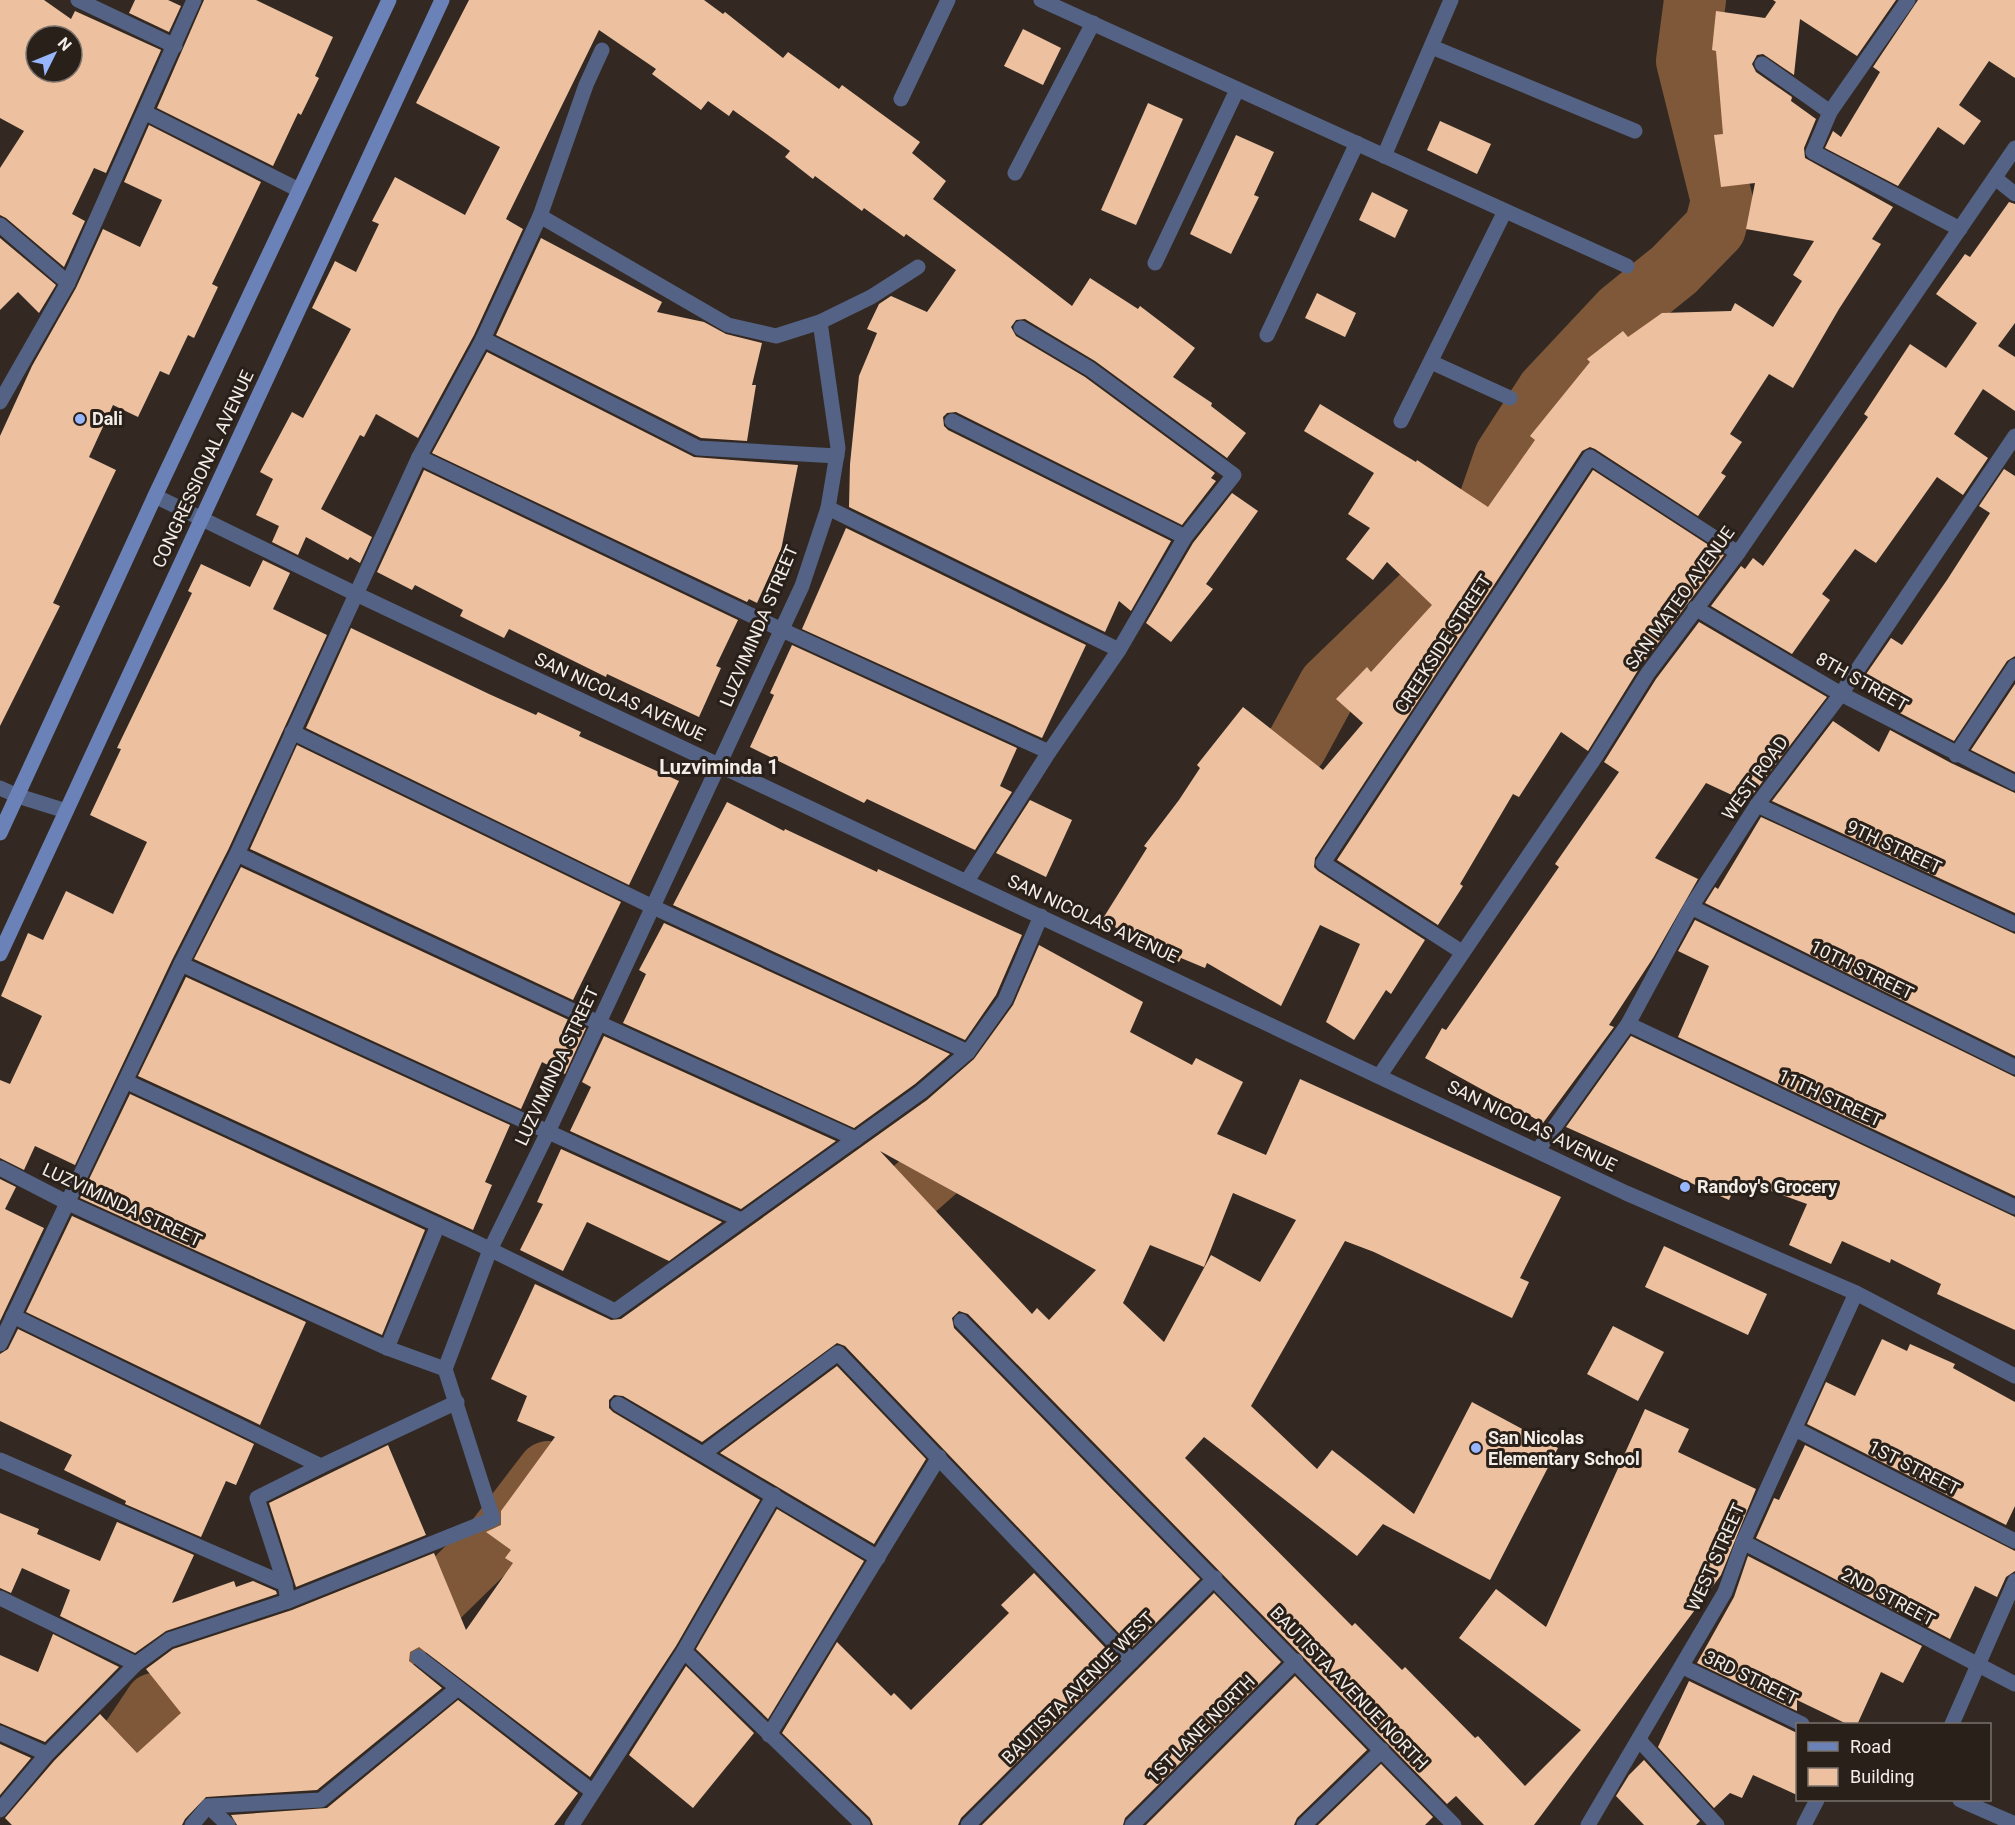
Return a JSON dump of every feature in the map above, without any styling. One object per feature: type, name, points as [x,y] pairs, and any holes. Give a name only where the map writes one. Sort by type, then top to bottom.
[{"type":"main road","name":"CONGRESSIONAL AVENUE","points":[[0,833],[154,496],[389,0]]},
{"type":"main road","name":"CONGRESSIONAL AVENUE","points":[[0,954],[442,0]]},
{"type":"street","points":[[78,0],[175,46]]},
{"type":"street","points":[[0,402],[68,283],[146,114],[194,0]]},
{"type":"street","points":[[901,99],[948,0]]},
{"type":"street","points":[[1041,0],[1627,266]]},
{"type":"street","points":[[1908,0],[1830,112],[1813,152],[1960,229]]},
{"type":"street","points":[[1384,156],[1432,47],[1447,1]]},
{"type":"street","points":[[1015,173],[1093,23]]},
{"type":"street","points":[[1432,47],[1635,131]]},
{"type":"street","points":[[0,1344],[127,1082],[181,964],[237,854],[419,457],[483,339],[540,216],[586,85],[603,50]]},
{"type":"street","points":[[1762,64],[1830,112]]},
{"type":"street","points":[[1155,263],[1237,90]]},
{"type":"street","points":[[146,114],[299,190]]},
{"type":"street","points":[[1268,335],[1357,143]]},
{"type":"street","name":"SAN MATEO AVENUE","points":[[1380,1075],[1695,608],[1738,553],[2015,148]]},
{"type":"street","points":[[1995,178],[2015,194]]},
{"type":"street","points":[[1401,421],[1505,211]]},
{"type":"street","points":[[540,216],[728,325],[776,336],[820,321],[871,297],[918,267]]},
{"type":"street","points":[[0,225],[68,283]]},
{"type":"street","name":"LUZVIMINDA STREET","points":[[0,1168],[68,1203],[387,1348],[445,1369],[490,1250],[549,1130],[802,586],[828,508],[837,456],[829,372],[820,321]]},
{"type":"street","points":[[967,881],[1049,752],[1119,650],[1185,537],[1234,475],[1090,369],[1021,328]]},
{"type":"street","points":[[483,339],[698,448],[837,456]]},
{"type":"street","points":[[1431,362],[1510,398]]},
{"type":"street","points":[[952,421],[1185,537]]},
{"type":"street","name":"WEST ROAD","points":[[1538,1150],[1628,1024],[1692,907],[1757,805],[1841,694],[2015,436]]},
{"type":"street","points":[[419,457],[782,630],[1049,752]]},
{"type":"street","name":"CREEKSIDE STREET","points":[[1462,952],[1323,863],[1590,457],[1738,553]]},
{"type":"street","name":"SAN NICOLAS AVENUE","points":[[154,496],[356,594],[1626,1193],[1856,1293],[2015,1376]]},
{"type":"street","points":[[828,508],[1119,650]]},
{"type":"street","name":"8TH STREET","points":[[1695,608],[1841,694],[1956,755],[2015,783]]},
{"type":"street","points":[[1956,755],[2015,666]]},
{"type":"street","points":[[292,732],[653,907],[968,1052]]},
{"type":"street","points":[[0,788],[66,811]]},
{"type":"street","name":"9TH STREET","points":[[1757,805],[2015,924]]},
{"type":"street","points":[[237,854],[599,1023],[856,1139]]},
{"type":"street","name":"10TH STREET","points":[[1692,907],[2015,1067]]},
{"type":"street","points":[[127,1082],[490,1250],[615,1311],[921,1092],[968,1052],[1005,1000],[1041,916]]},
{"type":"street","points":[[181,964],[549,1130],[741,1220]]},
{"type":"street","name":"11TH STREET","points":[[1628,1024],[2015,1207]]},
{"type":"street","points":[[387,1348],[438,1226]]},
{"type":"street","name":"WEST STREET","points":[[1588,1825],[1683,1667],[1725,1592],[1743,1542],[1856,1293]]},
{"type":"street","points":[[13,1316],[321,1466]]},
{"type":"street","name":"BAUTISTA AVENUE NORTH","points":[[961,1321],[1215,1578],[1454,1825]]},
{"type":"street","points":[[704,1453],[838,1353],[1132,1660]]},
{"type":"street","points":[[0,1810],[47,1754],[136,1664],[169,1640],[288,1601],[493,1519],[445,1369]]},
{"type":"street","points":[[288,1601],[285,1584],[256,1498],[457,1402]]},
{"type":"street","points":[[618,1404],[878,1558]]},
{"type":"street","name":"1ST STREET","points":[[1795,1429],[2015,1541]]},
{"type":"street","points":[[769,1735],[939,1456]]},
{"type":"street","points":[[0,1460],[285,1584]]},
{"type":"street","points":[[572,1825],[684,1651],[774,1495]]},
{"type":"street","name":"2ND STREET","points":[[1743,1542],[2015,1684]]},
{"type":"street","name":"BAUTISTA AVENUE WEST","points":[[968,1825],[1215,1578]]},
{"type":"street","points":[[1953,1723],[2015,1581]]},
{"type":"street","points":[[0,1598],[136,1664]]},
{"type":"street","points":[[684,1651],[863,1825]]},
{"type":"street","points":[[418,1656],[593,1792]]},
{"type":"street","name":"1ST LANE NORTH","points":[[1132,1825],[1296,1661]]},
{"type":"street","name":"3RD STREET","points":[[1683,1667],[1798,1723]]},
{"type":"street","points":[[192,1825],[208,1806],[321,1800],[458,1688]]},
{"type":"street","points":[[0,1733],[47,1754]]},
{"type":"street","points":[[1639,1740],[1717,1825]]},
{"type":"street","points":[[1304,1825],[1382,1750]]},
{"type":"street","points":[[1804,1825],[1816,1801]]},
{"type":"street","points":[[1962,1801],[2007,1823]]},
{"type":"street","points":[[208,1806],[228,1825]]},
{"type":"building","points":[[0,0],[44,0],[71,19],[75,11],[161,50],[106,173],[94,168],[72,214],[85,221],[64,267],[0,215],[0,168],[24,131],[0,118]]},
{"type":"building","points":[[135,0],[168,0],[181,6],[169,32],[129,13]]},
{"type":"building","points":[[204,0],[256,0],[333,37],[315,76],[319,78],[301,115],[298,113],[273,166],[157,108]]},
{"type":"building","points":[[469,0],[704,0],[723,14],[725,12],[783,58],[788,52],[839,89],[842,85],[920,142],[912,153],[946,181],[933,199],[1072,306],[1090,278],[1138,309],[1140,306],[1195,348],[1173,377],[1212,403],[1211,406],[1246,433],[1227,458],[1095,361],[1025,319],[1016,320],[1011,327],[1016,336],[1085,377],[1215,473],[1211,478],[1216,481],[1182,525],[956,412],[947,413],[943,417],[944,426],[948,430],[1171,541],[1131,611],[1119,601],[1105,632],[849,507],[850,464],[859,376],[877,333],[867,329],[879,304],[891,296],[927,312],[956,270],[906,234],[904,237],[864,208],[862,211],[815,176],[813,179],[785,157],[790,151],[733,110],[729,116],[708,101],[701,110],[652,74],[656,69],[599,30],[506,219],[523,229],[474,335],[418,438],[376,414],[364,437],[360,435],[321,509],[372,537],[360,563],[350,557],[348,560],[306,537],[298,555],[272,542],[279,526],[256,515],[273,479],[260,472],[292,412],[303,418],[351,329],[312,308],[335,261],[356,272],[379,224],[372,221],[395,177],[465,215],[500,147],[416,103]]},
{"type":"building","points":[[1773,0],[1896,0],[1857,56],[1800,19],[1794,75],[1763,54],[1757,55],[1752,64],[1756,72],[1792,97],[1791,101],[1816,119],[1804,148],[1805,158],[1893,207],[1872,239],[1881,244],[1839,309],[1793,388],[1769,374],[1730,434],[1742,442],[1721,473],[1726,476],[1698,516],[1595,449],[1590,447],[1582,451],[1315,858],[1314,867],[1318,871],[1425,940],[1391,994],[1386,990],[1354,1040],[1326,1022],[1360,944],[1320,925],[1281,1006],[1207,963],[1205,968],[1181,958],[1179,962],[1102,920],[1147,848],[1144,846],[1200,768],[1197,765],[1243,707],[1323,770],[1363,723],[1336,699],[1367,667],[1371,672],[1432,605],[1387,562],[1373,580],[1346,559],[1370,528],[1348,514],[1374,473],[1304,431],[1320,404],[1416,462],[1417,460],[1488,507],[1535,440],[1530,436],[1590,362],[1587,359],[1623,331],[1628,337],[1662,313],[1731,311],[1735,303],[1773,327],[1802,281],[1793,275],[1814,241],[1746,229],[1755,183],[1721,187],[1714,135],[1723,134],[1716,51],[1712,50],[1716,11],[1765,18],[1776,2]]},
{"type":"building","points":[[1918,0],[2015,0],[2015,78],[1989,61],[1959,105],[1981,121],[1964,145],[1938,127],[1898,186],[1825,148],[1833,131],[1841,137],[1880,72],[1873,67]]},
{"type":"building","points":[[1023,29],[1061,48],[1043,85],[1004,66]]},
{"type":"building","points":[[1148,103],[1183,119],[1136,225],[1101,210]]},
{"type":"building","points":[[1440,121],[1491,144],[1477,174],[1427,150]]},
{"type":"building","points":[[149,125],[261,182],[212,284],[218,287],[194,338],[188,335],[169,375],[160,371],[138,417],[113,405],[89,457],[116,470],[53,603],[60,606],[0,726],[0,436],[32,366],[76,288],[103,229],[140,247],[162,200],[124,182]]},
{"type":"building","points":[[1236,135],[1274,152],[1254,195],[1259,197],[1231,254],[1190,234]]},
{"type":"building","points":[[1372,192],[1408,210],[1395,238],[1359,220]]},
{"type":"building","points":[[2009,202],[2015,204],[2015,323],[1998,346],[2015,357],[2015,411],[1983,389],[1954,434],[1988,458],[1963,495],[1937,477],[1876,563],[1855,549],[1822,594],[1830,600],[1792,654],[1711,606],[1741,566],[1745,569],[1753,558],[1763,566],[1868,417],[1864,414],[1910,344],[1946,368],[1977,323],[1936,294],[1965,254],[1970,257]]},
{"type":"building","points":[[0,238],[56,285],[39,313],[18,292],[0,310]]},
{"type":"building","points":[[541,238],[662,302],[657,312],[704,322],[726,334],[762,343],[752,385],[756,385],[747,441],[701,438],[496,335]]},
{"type":"building","points":[[1317,293],[1356,313],[1345,337],[1305,318]]},
{"type":"building","points":[[487,352],[694,457],[798,465],[781,550],[757,603],[749,599],[747,602],[432,453]]},
{"type":"building","points":[[2004,469],[2015,476],[2015,656],[2007,661],[1954,741],[1898,712],[1902,703],[1864,677],[1891,638],[1902,645],[1947,580],[1990,513],[1979,506]]},
{"type":"building","points":[[424,470],[738,620],[716,666],[721,668],[699,717],[607,674],[606,677],[509,629],[504,638],[460,616],[463,610],[415,585],[412,590],[377,572]]},
{"type":"building","points":[[1593,470],[1724,555],[1640,667],[1588,751],[1561,732],[1519,797],[1513,794],[1460,884],[1463,886],[1438,925],[1337,860]]},
{"type":"building","points":[[1232,493],[1258,511],[1206,584],[1213,589],[1171,642],[1146,623],[1193,543]]},
{"type":"building","points":[[846,528],[1086,645],[1042,738],[802,629]]},
{"type":"building","points":[[263,560],[290,573],[273,609],[327,635],[228,850],[172,960],[75,1165],[35,1146],[24,1170],[0,1158],[0,1080],[10,1084],[42,1016],[1,996],[28,933],[43,940],[66,891],[113,914],[147,842],[90,815],[121,749],[117,748],[192,593],[188,591],[201,564],[250,587]]},
{"type":"building","points":[[1699,622],[1827,697],[1747,802],[1706,783],[1655,858],[1698,879],[1653,958],[1609,1025],[1614,1027],[1543,1123],[1425,1058],[1442,1028],[1446,1030],[1559,867],[1555,864],[1619,772],[1604,762],[1656,679]]},
{"type":"building","points":[[351,628],[489,694],[536,715],[538,712],[581,732],[579,736],[679,781],[629,885],[306,728]]},
{"type":"building","points":[[792,645],[1017,748],[1000,786],[1012,792],[975,850],[867,799],[864,803],[750,747],[774,695],[770,693]]},
{"type":"building","points":[[2015,684],[2015,772],[1971,750]]},
{"type":"building","points":[[1833,721],[1879,752],[1890,730],[1951,763],[2015,793],[2015,913],[1772,801]]},
{"type":"building","points":[[297,745],[621,902],[573,1000],[250,849]]},
{"type":"building","points":[[1030,800],[1072,820],[1046,877],[996,853]]},
{"type":"building","points":[[727,802],[784,831],[785,829],[877,872],[878,869],[1022,935],[996,995],[965,1040],[673,905]]},
{"type":"building","points":[[1761,817],[2015,934],[2015,1056],[1705,903],[1715,887],[1718,889]]},
{"type":"building","points":[[241,867],[586,1028],[565,1074],[542,1062],[521,1109],[194,959]]},
{"type":"building","points":[[1695,920],[2015,1077],[2015,1196],[1678,1037],[1709,966],[1678,951]]},
{"type":"building","points":[[664,923],[950,1054],[915,1084],[854,1128],[623,1023],[646,974],[639,970]]},
{"type":"building","points":[[1039,945],[1143,1002],[1130,1032],[1192,1065],[1196,1058],[1243,1082],[1217,1134],[1266,1155],[1300,1079],[1561,1197],[1520,1278],[1529,1282],[1512,1318],[1374,1252],[1345,1241],[1251,1406],[1317,1469],[1332,1450],[1414,1514],[1472,1402],[1558,1448],[1490,1580],[1383,1524],[1357,1556],[1204,1437],[1185,1458],[1352,1626],[1355,1623],[1402,1670],[1405,1667],[1475,1738],[1478,1736],[1525,1786],[1581,1730],[1459,1638],[1496,1589],[1546,1627],[1645,1409],[1689,1429],[1678,1452],[1756,1489],[1721,1575],[1534,1825],[1484,1825],[1456,1796],[1447,1804],[968,1314],[959,1311],[952,1318],[954,1328],[1200,1579],[1132,1647],[845,1346],[837,1343],[702,1442],[623,1396],[614,1395],[609,1400],[609,1408],[613,1412],[760,1500],[676,1646],[590,1777],[419,1647],[410,1652],[409,1661],[442,1688],[317,1790],[206,1797],[182,1825],[12,1825],[5,1818],[54,1761],[100,1714],[137,1753],[181,1713],[146,1669],[173,1649],[292,1610],[434,1553],[466,1630],[513,1563],[505,1558],[511,1550],[486,1532],[501,1525],[501,1511],[555,1437],[517,1421],[527,1396],[491,1379],[535,1284],[611,1320],[621,1319],[927,1100],[974,1059],[1013,1005]],"holes":[[[880,1151],[1096,1270],[1049,1320],[1037,1308],[1032,1314]],[[1233,1193],[1296,1220],[1260,1282],[1211,1255],[1164,1342],[1123,1303],[1150,1245],[1204,1267]]]},
{"type":"building","points":[[186,977],[510,1125],[485,1182],[492,1185],[473,1230],[138,1076]]},
{"type":"building","points":[[604,1036],[836,1141],[741,1209],[570,1131],[591,1087],[582,1082]]},
{"type":"building","points":[[1631,1036],[2015,1217],[2015,1330],[1937,1294],[1941,1284],[1891,1259],[1890,1263],[1842,1241],[1831,1264],[1789,1245],[1807,1204],[1738,1179],[1729,1200],[1566,1127]]},
{"type":"building","points":[[130,1094],[425,1230],[382,1335],[80,1198]]},
{"type":"building","points":[[561,1149],[722,1222],[669,1261],[587,1222],[563,1271],[520,1250],[543,1204],[537,1202]]},
{"type":"building","points":[[0,1179],[16,1187],[5,1209],[44,1228],[0,1321]]},
{"type":"building","points":[[72,1216],[306,1322],[260,1425],[26,1312]]},
{"type":"building","points":[[1664,1246],[1767,1294],[1748,1335],[1645,1287]]},
{"type":"building","points":[[1613,1326],[1664,1352],[1638,1401],[1587,1374]]},
{"type":"building","points":[[18,1329],[254,1444],[236,1485],[226,1481],[201,1537],[125,1504],[126,1501],[64,1470],[72,1455],[0,1421],[0,1354],[8,1349]]},
{"type":"building","points":[[1882,1339],[1907,1351],[1910,1344],[1955,1364],[1953,1368],[2015,1402],[2015,1506],[2006,1525],[1807,1424],[1826,1382],[1855,1396]]},
{"type":"building","points":[[837,1366],[926,1459],[874,1544],[720,1453]]},
{"type":"building","points":[[388,1445],[426,1535],[296,1587],[269,1503]]},
{"type":"building","points":[[1805,1445],[2015,1551],[2015,1571],[2006,1577],[1997,1597],[1975,1586],[1950,1639],[1756,1538],[1774,1498],[1779,1500]]},
{"type":"building","points":[[777,1509],[864,1561],[768,1719],[696,1649]]},
{"type":"building","points":[[0,1513],[39,1529],[37,1534],[100,1561],[117,1522],[194,1555],[172,1603],[234,1581],[236,1587],[253,1581],[276,1591],[277,1594],[166,1631],[135,1653],[60,1616],[70,1590],[22,1568],[11,1593],[0,1588]]},
{"type":"building","points":[[1748,1556],[1922,1646],[1903,1683],[1881,1672],[1858,1723],[1845,1723],[1797,1700],[1797,1711],[1697,1663],[1734,1597]]},
{"type":"building","points":[[1034,1573],[1118,1661],[961,1818],[958,1825],[873,1825],[870,1818],[782,1733],[837,1642],[891,1696],[894,1693],[911,1710],[1009,1613],[1001,1605]]},
{"type":"building","points":[[1214,1593],[1281,1662],[1125,1818],[1123,1825],[982,1825]]},
{"type":"building","points":[[53,1634],[119,1667],[45,1742],[0,1723],[0,1655],[38,1672]]},
{"type":"building","points":[[686,1666],[754,1733],[693,1808],[629,1755]]},
{"type":"building","points":[[1295,1676],[1367,1750],[1297,1818],[1294,1825],[1146,1825]]},
{"type":"building","points":[[1689,1681],[1796,1733],[1796,1795],[1753,1775],[1742,1798],[1730,1793],[1714,1808],[1658,1747]]},
{"type":"building","points":[[458,1700],[578,1793],[554,1825],[237,1825],[231,1815],[327,1808]]},
{"type":"building","points":[[0,1744],[31,1758],[0,1795]]},
{"type":"building","points":[[1644,1760],[1700,1821],[1696,1825],[1644,1825],[1616,1796],[1629,1775]]},
{"type":"building","points":[[1381,1764],[1433,1817],[1425,1825],[1318,1825]]},
{"type":"waterway","points":[[1241,812],[1297,745],[1329,686],[1474,546],[1505,457],[1547,392],[1622,312],[1674,270],[1715,228],[1722,201],[1687,61],[1695,0]]},
{"type":"waterway","points":[[852,1244],[992,1121]]},
{"type":"waterway","points":[[387,1647],[496,1540],[548,1472]]},
{"type":"waterway","points":[[74,1825],[155,1704],[258,1704]]},
{"type":"place","name":"Dali","points":[[80,419]]},
{"type":"place","name":"Randoy's Grocery","points":[[1685,1187]]},
{"type":"place","name":"San Nicolas Elementary School","points":[[1476,1448]]},
{"type":"district","name":"Luzviminda 1","points":[[719,767]]}]
